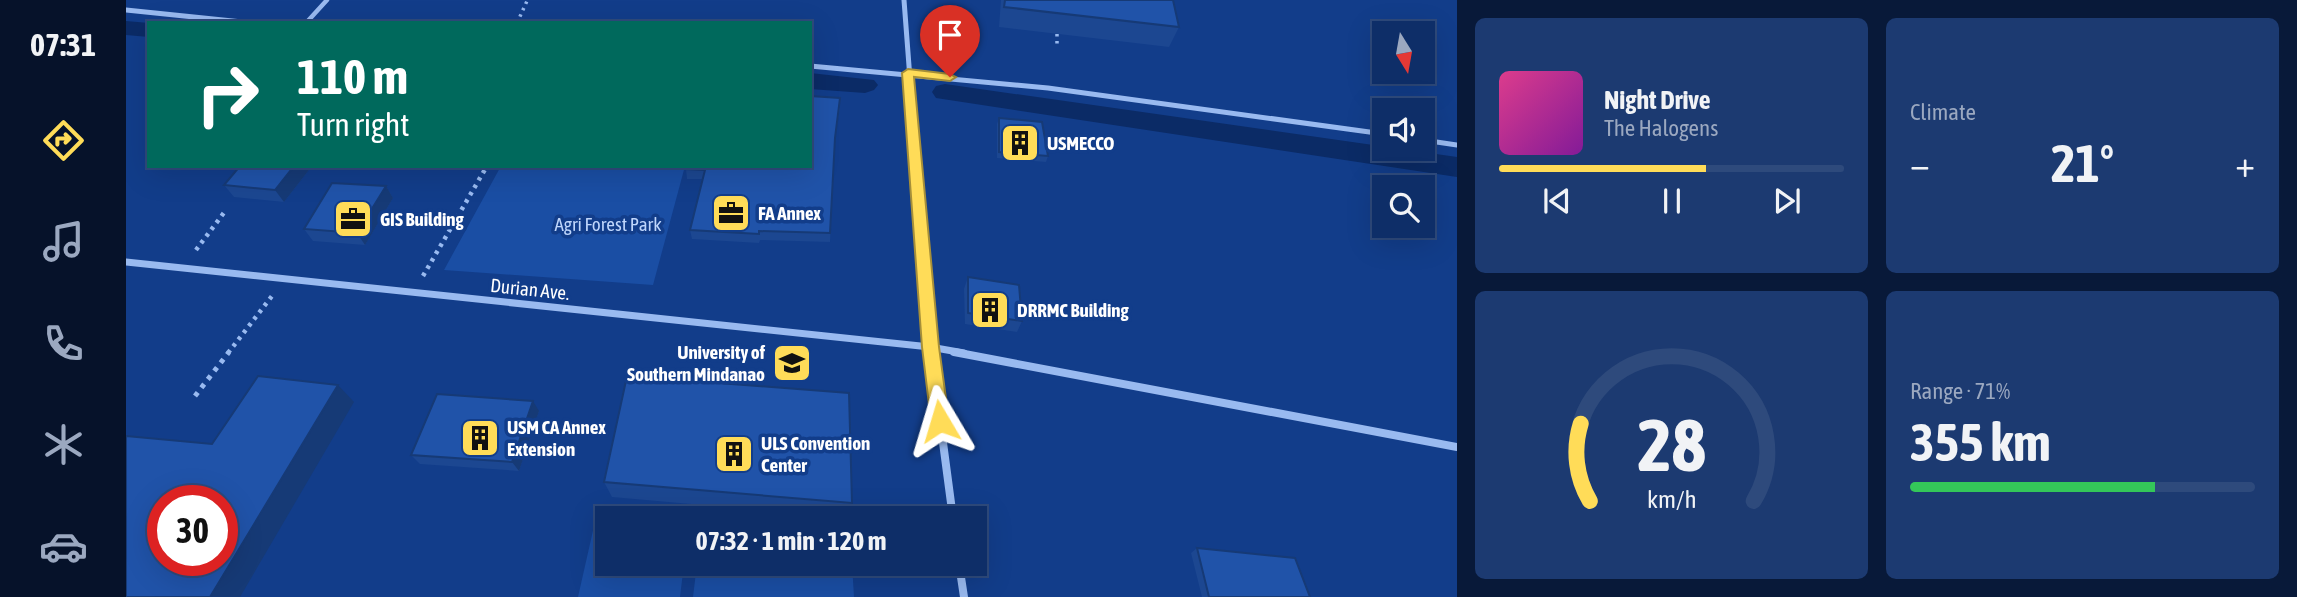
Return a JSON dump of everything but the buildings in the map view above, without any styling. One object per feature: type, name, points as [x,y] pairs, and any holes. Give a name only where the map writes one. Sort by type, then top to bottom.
[{"type":"street","points":[[904,0],[930,347],[951,506]]},
{"type":"street","points":[[126,10],[233,21]]},
{"type":"street","points":[[812,66],[1060,89],[1372,132]]},
{"type":"street","points":[[1435,142],[1457,145]]},
{"type":"street","name":"Durian Ave.","points":[[126,262],[930,347],[1457,447]]},
{"type":"street","points":[[961,576],[964,597]]},
{"type":"lane","points":[[308,21],[327,0]]},
{"type":"path","points":[[518,21],[527,1]]},
{"type":"path","points":[[1057,34],[1057,47]]},
{"type":"path","points":[[414,292],[486,168]]},
{"type":"path","points":[[183,268],[226,210]]},
{"type":"path","points":[[195,396],[285,278]]},
{"type":"green space","name":"Agri Forest Park","points":[[500,168],[684,168],[653,285],[444,270]]},
{"type":"green space","points":[[595,522],[595,576],[683,576],[680,597],[578,597]]},
{"type":"green space","points":[[696,576],[853,576],[854,597],[693,597]]},
{"type":"waterway","points":[[126,28],[147,30]]},
{"type":"waterway","points":[[812,81],[865,85]]},
{"type":"waterway","points":[[945,92],[1457,167]]},
{"type":"place","name":"USMECCO","points":[[1020,143]]},
{"type":"place","name":"FA Annex","points":[[731,213]]},
{"type":"place","name":"GIS Building","points":[[353,219]]},
{"type":"place","name":"DRRMC Building","points":[[990,310]]},
{"type":"place","name":"University of Southern Mindanao","points":[[792,363]]},
{"type":"place","name":"USM CA Annex Extension","points":[[480,438]]},
{"type":"place","name":"ULS Convention Center","points":[[734,454]]},
{"type":"route","points":[[940,421],[930,347],[908,73],[950,77]]}]
